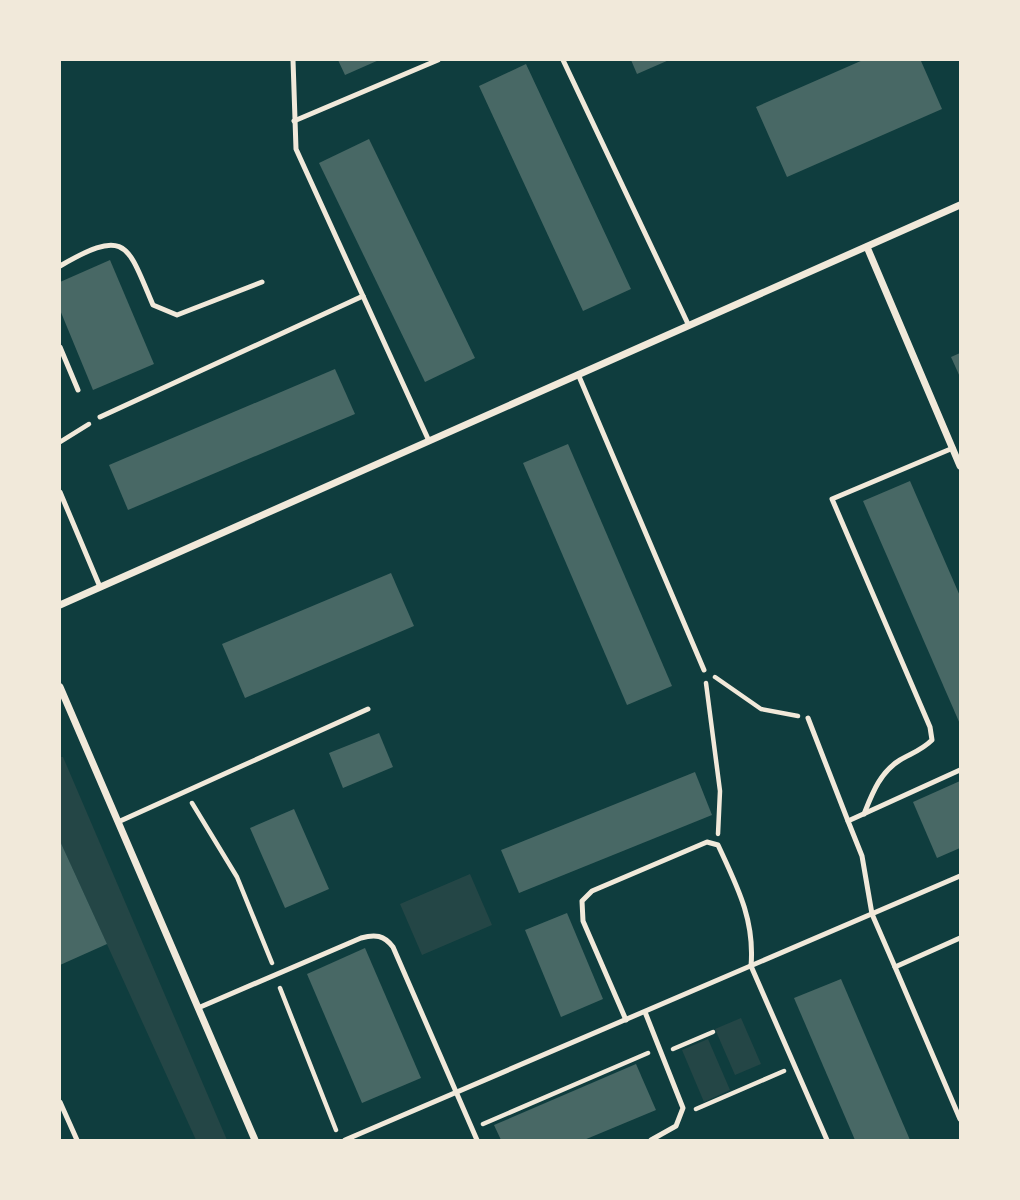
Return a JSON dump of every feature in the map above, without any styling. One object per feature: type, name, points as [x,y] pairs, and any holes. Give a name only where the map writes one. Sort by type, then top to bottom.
[{"type":"street","points":[[60,605],[961,205]]},
{"type":"street","points":[[867,247],[961,466]]},
{"type":"street","points":[[60,687],[254,1140]]},
{"type":"lane","points":[[293,60],[296,149],[429,441]]},
{"type":"lane","points":[[294,121],[438,60]]},
{"type":"lane","points":[[562,60],[689,326]]},
{"type":"lane","points":[[60,266],[108,245],[122,246],[132,257],[153,305],[177,314],[262,282]]},
{"type":"lane","points":[[100,417],[363,296]]},
{"type":"lane","points":[[60,347],[78,390]]},
{"type":"lane","points":[[578,374],[704,670]]},
{"type":"lane","points":[[863,814],[878,781],[897,761],[922,750],[932,740],[930,727],[832,499],[953,448]]},
{"type":"lane","points":[[60,492],[100,587]]},
{"type":"lane","points":[[118,822],[369,709]]},
{"type":"lane","points":[[808,718],[862,856],[872,914],[961,1119]]},
{"type":"lane","points":[[848,821],[961,770]]},
{"type":"lane","points":[[626,1020],[583,920],[582,901],[592,891],[707,842],[718,845],[746,905],[754,941],[751,966],[827,1140]]},
{"type":"lane","points":[[345,1140],[961,876]]},
{"type":"lane","points":[[198,1008],[361,938],[378,935],[393,947],[477,1140]]},
{"type":"lane","points":[[895,967],[961,938]]},
{"type":"lane","points":[[645,1012],[682,1098],[682,1115],[669,1132],[651,1140]]},
{"type":"lane","points":[[60,1102],[77,1140]]},
{"type":"path","points":[[60,442],[100,417]]},
{"type":"path","points":[[704,670],[761,709],[808,718]]},
{"type":"path","points":[[704,670],[720,791],[718,845]]},
{"type":"path","points":[[472,1129],[713,1032]]},
{"type":"path","points":[[682,1115],[795,1067]]},
{"type":"shaded area","points":[[60,757],[63,757],[227,1140],[196,1140],[60,841]]},
{"type":"shaded area","points":[[470,874],[492,925],[422,955],[400,904]]},
{"type":"shaded area","points":[[741,1018],[761,1064],[735,1075],[715,1029]]},
{"type":"shaded area","points":[[708,1039],[730,1090],[704,1102],[682,1050]]},
{"type":"building","points":[[338,60],[379,60],[345,75]]},
{"type":"building","points":[[631,60],[669,60],[637,74]]},
{"type":"building","points":[[863,60],[925,60],[921,61],[942,109],[787,177],[756,107]]},
{"type":"building","points":[[526,64],[631,289],[583,311],[479,86]]},
{"type":"building","points":[[369,139],[475,358],[425,382],[319,163]]},
{"type":"building","points":[[110,260],[154,364],[93,390],[60,310],[60,282]]},
{"type":"building","points":[[960,353],[960,377],[951,357]]},
{"type":"building","points":[[335,369],[355,414],[128,510],[109,465]]},
{"type":"building","points":[[568,444],[672,686],[627,705],[523,463]]},
{"type":"building","points":[[910,481],[960,596],[960,724],[863,501]]},
{"type":"building","points":[[391,573],[414,626],[245,698],[222,644]]},
{"type":"building","points":[[379,733],[393,767],[343,788],[329,753]]},
{"type":"building","points":[[695,772],[712,815],[519,893],[501,850]]},
{"type":"building","points":[[960,781],[960,848],[937,858],[913,802]]},
{"type":"building","points":[[294,809],[329,889],[285,908],[250,828]]},
{"type":"building","points":[[60,841],[107,944],[60,965]]},
{"type":"building","points":[[567,913],[603,999],[561,1017],[525,930]]},
{"type":"building","points":[[365,948],[421,1078],[362,1103],[307,974]]},
{"type":"building","points":[[841,979],[910,1140],[855,1140],[794,998]]},
{"type":"building","points":[[636,1064],[656,1110],[584,1140],[501,1140],[494,1125]]}]
